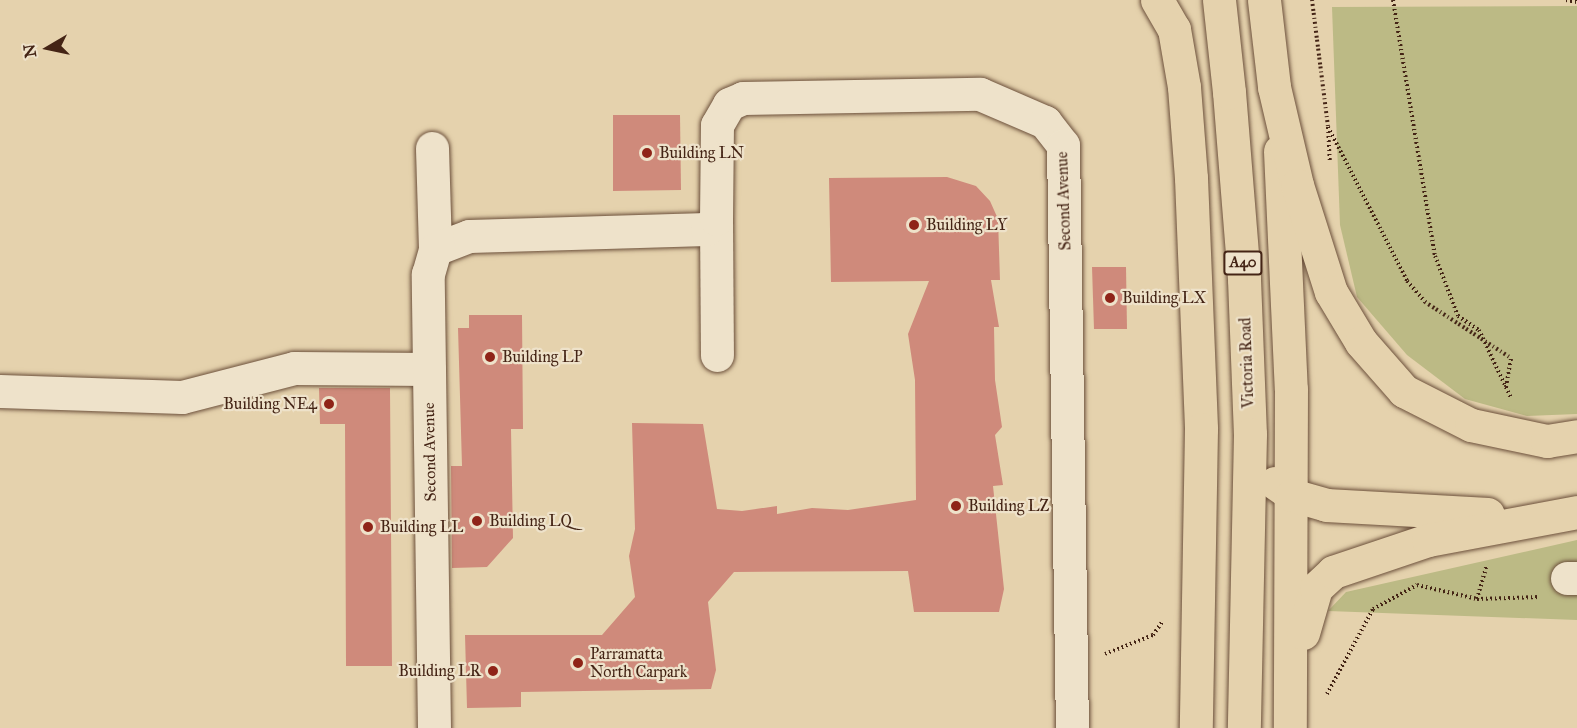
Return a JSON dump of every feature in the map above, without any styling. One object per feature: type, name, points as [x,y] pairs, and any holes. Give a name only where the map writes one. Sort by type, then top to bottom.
[{"type":"main road","points":[[1157,0],[1174,29],[1191,178],[1202,429],[1196,728]]},
{"type":"main road","name":"Victoria Road","points":[[1219,0],[1244,279],[1250,434],[1244,728]]},
{"type":"main road","points":[[1264,0],[1274,87],[1287,282],[1292,495],[1290,728]]},
{"type":"main road","points":[[1274,87],[1312,235],[1331,292],[1361,342],[1404,391],[1471,425],[1547,441],[1577,436]]},
{"type":"main road","points":[[1250,434],[1265,471],[1292,495],[1347,507],[1563,513]]},
{"type":"main road","points":[[1292,669],[1316,588],[1333,572],[1428,540],[1563,513]]},
{"type":"street","name":"Second Avenue","points":[[717,355],[717,125],[729,104],[743,98],[980,94],[1013,104],[1045,122],[1063,145],[1066,188],[1072,728]]},
{"type":"street","name":"Second Avenue","points":[[432,148],[435,249],[428,274],[434,728]]},
{"type":"street","points":[[435,249],[469,236],[695,233],[716,219]]},
{"type":"street","points":[[0,391],[182,397],[294,368],[429,369]]},
{"type":"path","points":[[1312,0],[1332,172]]},
{"type":"path","points":[[1328,127],[1407,281],[1425,302],[1511,358],[1506,387],[1479,330],[1458,316],[1435,256],[1393,0]]},
{"type":"path","points":[[1566,0],[1577,2]]},
{"type":"path","points":[[1477,599],[1488,560]]},
{"type":"path","points":[[1321,702],[1373,609],[1417,585],[1477,599],[1538,598],[1572,578]]},
{"type":"path","points":[[1101,656],[1153,635],[1169,613]]},
{"type":"shaded area","points":[[1577,6],[1577,414],[1527,416],[1465,399],[1407,355],[1357,297],[1340,225],[1332,7]]},
{"type":"shaded area","points":[[1577,540],[1577,620],[1328,611],[1346,592]]},
{"type":"building","name":"Building LN","points":[[613,115],[680,115],[681,190],[613,191]]},
{"type":"building","name":"Building LZ","points":[[947,177],[976,186],[990,201],[998,219],[1000,280],[991,280],[999,327],[994,327],[995,380],[1002,427],[995,435],[1003,485],[993,486],[1004,589],[999,612],[914,612],[908,571],[734,572],[708,602],[716,670],[711,689],[521,692],[521,707],[467,708],[465,635],[602,635],[635,597],[629,556],[635,529],[632,423],[703,424],[717,509],[742,511],[777,506],[777,514],[812,508],[848,510],[916,500],[915,380],[908,334],[929,281],[831,282],[829,178]]},
{"type":"building","name":"Building LX","points":[[1092,267],[1126,267],[1127,329],[1094,329]]},
{"type":"building","points":[[469,315],[522,315],[523,429],[511,429],[513,538],[487,567],[452,568],[451,466],[462,466],[458,328],[469,328]]},
{"type":"building","name":"Building LL","points":[[319,388],[390,388],[392,666],[346,666],[345,424],[320,424]]},
{"type":"place","name":"Building LN","points":[[647,153]]},
{"type":"place","name":"Building LY","points":[[914,225]]},
{"type":"place","name":"Building LX","points":[[1110,298]]},
{"type":"place","name":"Building LP","points":[[490,357]]},
{"type":"place","name":"Building NE4","points":[[329,404]]},
{"type":"place","name":"Building LZ","points":[[956,506]]},
{"type":"place","name":"Building LQ","points":[[477,521]]},
{"type":"place","name":"Building LL","points":[[368,527]]},
{"type":"place","name":"Parramatta North Carpark","points":[[578,663]]},
{"type":"place","name":"Building LR","points":[[493,671]]}]
